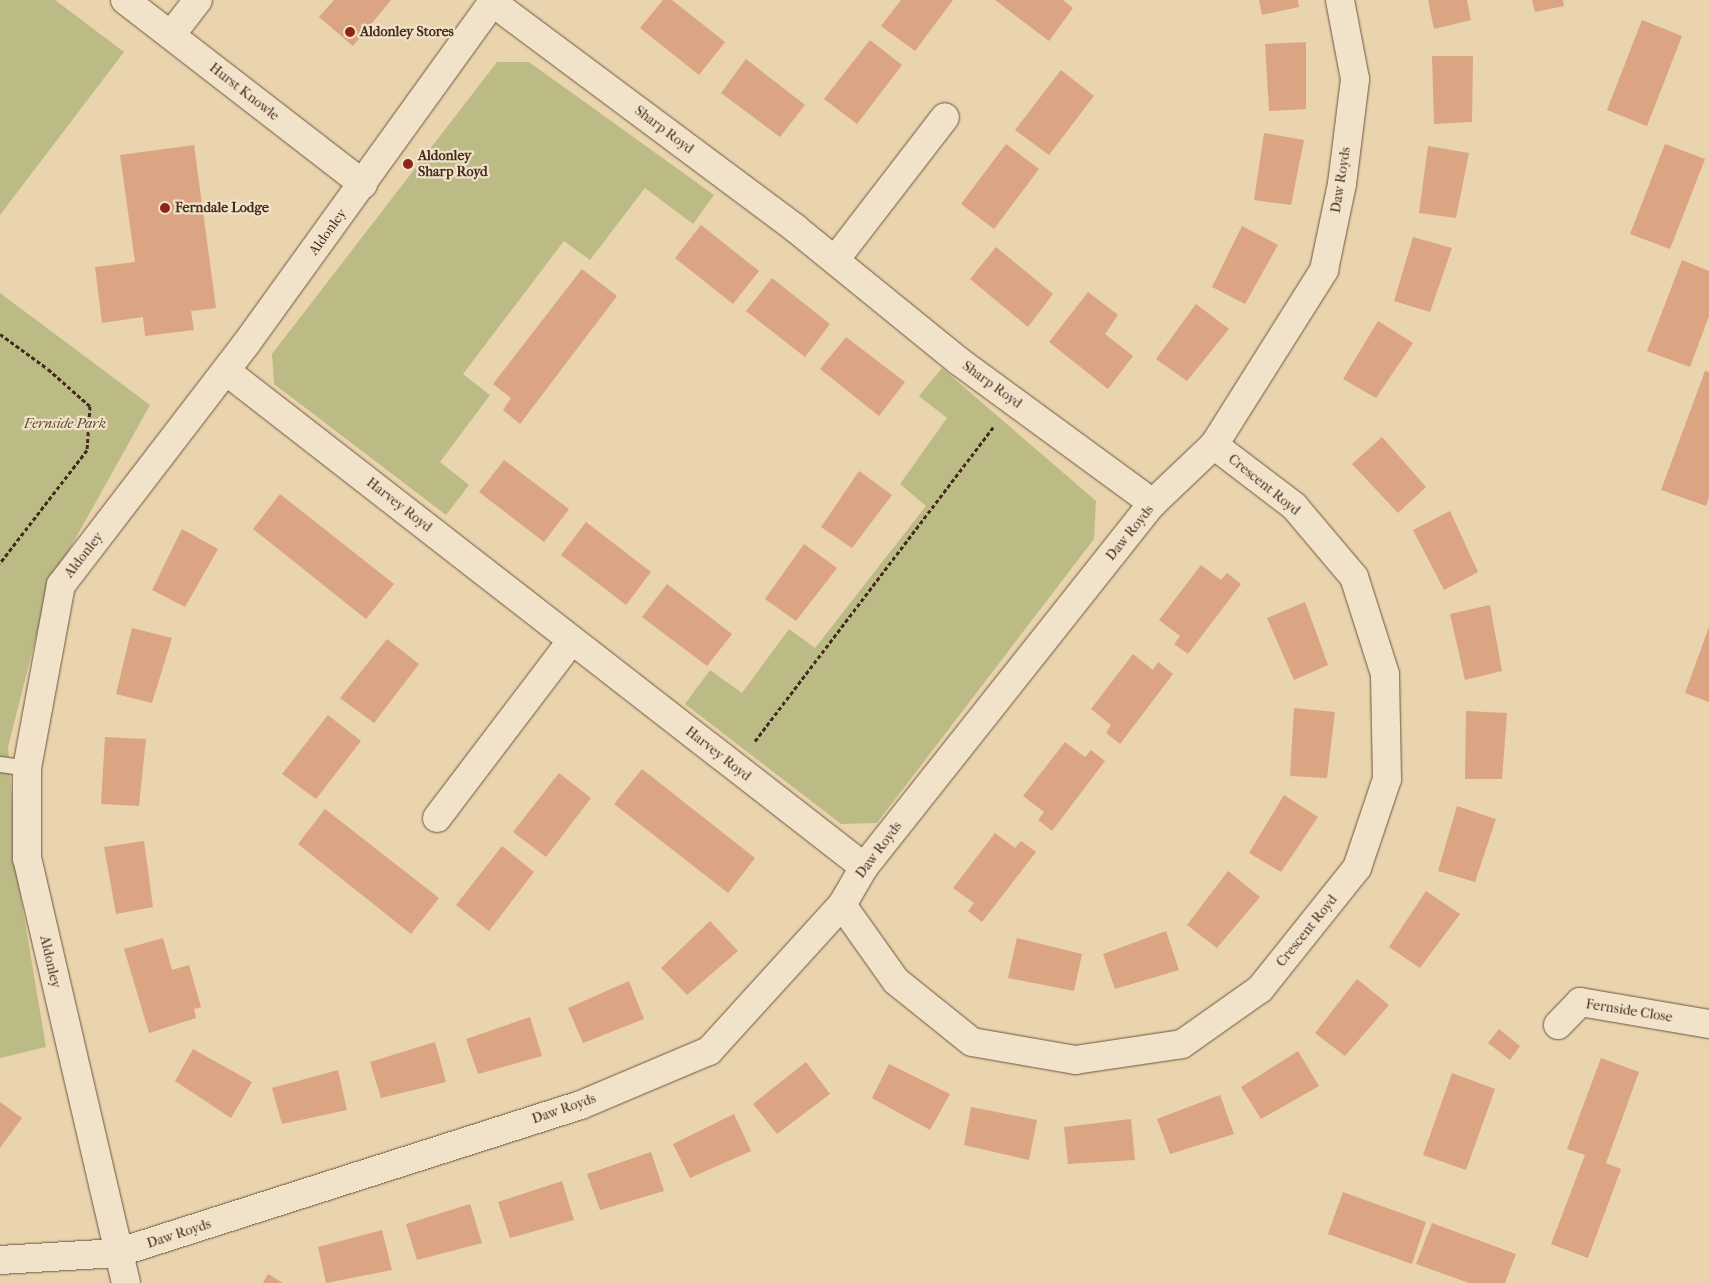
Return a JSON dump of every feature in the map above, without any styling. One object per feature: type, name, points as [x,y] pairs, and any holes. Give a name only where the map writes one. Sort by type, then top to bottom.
[{"type":"street","name":"Hurst Knowle","points":[[125,0],[363,184]]},
{"type":"street","points":[[171,35],[198,0]]},
{"type":"street","name":"Daw Royds","points":[[0,1260],[117,1253],[581,1105],[709,1050],[842,905],[864,867],[1153,503],[1214,445],[1324,270],[1342,184],[1355,79],[1340,0]]},
{"type":"street","name":"Aldonley","points":[[126,1283],[117,1253],[27,859],[27,768],[61,585],[226,371],[363,184],[493,1]]},
{"type":"street","name":"Sharp Royd","points":[[493,1],[835,260],[1013,400],[1153,503]]},
{"type":"street","points":[[835,260],[945,117]]},
{"type":"street","name":"Harvey Royd","points":[[226,371],[864,867]]},
{"type":"street","name":"Crescent Royd","points":[[842,905],[896,981],[972,1042],[1075,1060],[1182,1044],[1260,989],[1357,868],[1387,780],[1385,674],[1354,578],[1294,506],[1214,445]]},
{"type":"street","points":[[437,818],[572,640]]},
{"type":"street","name":"Fernside Close","points":[[1558,1025],[1580,1002],[1709,1024]]},
{"type":"lane","points":[[0,764],[27,768]]},
{"type":"path","points":[[0,334],[48,369],[90,406],[87,450],[0,563]]},
{"type":"path","points":[[752,745],[1013,400]]},
{"type":"green space","points":[[0,0],[55,0],[124,52],[0,215]]},
{"type":"green space","points":[[497,62],[529,62],[714,195],[693,224],[645,188],[590,260],[564,241],[463,374],[490,395],[440,462],[469,485],[446,515],[274,384],[272,354]]},
{"type":"green space","name":"Fernside Park","points":[[0,293],[150,405],[49,586],[8,747],[19,886],[46,1047],[0,1058]]},
{"type":"green space","points":[[942,368],[1096,501],[1094,539],[877,823],[841,824],[685,704],[710,670],[742,693],[789,629],[815,648],[926,506],[900,484],[947,418],[919,396]]},
{"type":"building","name":"Aldonley Stores","points":[[334,0],[391,0],[353,46],[319,17]]},
{"type":"building","points":[[663,0],[672,0],[725,42],[699,75],[640,28]]},
{"type":"building","points":[[901,0],[953,0],[915,51],[881,26]]},
{"type":"building","points":[[995,0],[1063,0],[1073,8],[1049,41]]},
{"type":"building","points":[[1259,0],[1298,0],[1299,7],[1262,15]]},
{"type":"building","points":[[1428,0],[1467,0],[1471,20],[1434,29]]},
{"type":"building","points":[[1532,0],[1563,0],[1564,6],[1535,12]]},
{"type":"building","points":[[1642,20],[1682,36],[1647,126],[1607,110]]},
{"type":"building","points":[[870,40],[902,65],[857,124],[824,99]]},
{"type":"building","points":[[1306,42],[1306,109],[1269,111],[1265,44]]},
{"type":"building","points":[[1432,56],[1473,56],[1472,122],[1434,124]]},
{"type":"building","points":[[746,59],[805,105],[780,137],[721,93]]},
{"type":"building","points":[[1061,70],[1094,96],[1049,155],[1015,130]]},
{"type":"building","points":[[1264,133],[1304,140],[1291,205],[1254,200]]},
{"type":"building","points":[[1006,144],[1039,169],[994,229],[961,204]]},
{"type":"building","points":[[1665,144],[1705,159],[1670,249],[1630,234]]},
{"type":"building","name":"Ferndale Lodge","points":[[194,145],[216,308],[191,311],[194,330],[145,336],[143,317],[102,323],[95,267],[135,262],[120,155]]},
{"type":"building","points":[[1428,146],[1469,153],[1456,218],[1419,213]]},
{"type":"building","points":[[701,225],[759,271],[733,304],[675,258]]},
{"type":"building","points":[[1242,226],[1278,245],[1245,304],[1212,287]]},
{"type":"building","points":[[1413,237],[1452,248],[1430,312],[1394,301]]},
{"type":"building","points":[[996,247],[1053,294],[1028,327],[970,279]]},
{"type":"building","points":[[1682,260],[1709,271],[1709,316],[1690,367],[1647,351]]},
{"type":"building","points":[[582,269],[617,296],[520,424],[503,410],[511,398],[493,384]]},
{"type":"building","points":[[772,278],[830,324],[805,357],[746,311]]},
{"type":"building","points":[[1088,292],[1118,315],[1105,334],[1133,356],[1108,389],[1049,342]]},
{"type":"building","points":[[1196,304],[1229,329],[1187,381],[1156,359]]},
{"type":"building","points":[[1378,321],[1413,343],[1376,398],[1343,379]]},
{"type":"building","points":[[846,337],[905,382],[879,416],[820,369]]},
{"type":"building","points":[[1705,371],[1709,372],[1709,497],[1706,506],[1661,490]]},
{"type":"building","points":[[1382,437],[1426,487],[1398,513],[1352,464]]},
{"type":"building","points":[[504,460],[569,509],[544,542],[479,492]]},
{"type":"building","points":[[859,471],[892,495],[852,548],[821,527]]},
{"type":"building","points":[[280,494],[394,584],[366,619],[253,529]]},
{"type":"building","points":[[1450,511],[1478,572],[1444,590],[1413,530]]},
{"type":"building","points":[[586,522],[651,572],[626,605],[561,555]]},
{"type":"building","points":[[182,529],[218,549],[185,607],[152,590]]},
{"type":"building","points":[[804,544],[837,568],[796,621],[765,599]]},
{"type":"building","points":[[1201,565],[1221,580],[1227,573],[1241,584],[1188,654],[1174,644],[1180,636],[1159,620]]},
{"type":"building","points":[[667,584],[732,634],[707,666],[642,617]]},
{"type":"building","points":[[1305,602],[1328,665],[1294,680],[1267,618]]},
{"type":"building","points":[[1490,605],[1502,671],[1465,680],[1450,614]]},
{"type":"building","points":[[1709,627],[1709,702],[1685,693]]},
{"type":"building","points":[[132,628],[172,638],[152,703],[116,694]]},
{"type":"building","points":[[387,639],[419,664],[374,723],[340,698]]},
{"type":"building","points":[[1133,654],[1153,670],[1158,662],[1173,674],[1120,744],[1106,733],[1111,725],[1091,709]]},
{"type":"building","points":[[1294,708],[1335,712],[1327,778],[1290,776]]},
{"type":"building","points":[[1466,711],[1507,713],[1502,779],[1465,779]]},
{"type":"building","points":[[328,715],[361,741],[316,799],[282,774]]},
{"type":"building","points":[[105,737],[146,739],[139,806],[101,804]]},
{"type":"building","points":[[1065,742],[1085,757],[1091,750],[1105,761],[1052,831],[1038,820],[1044,812],[1023,796]]},
{"type":"building","points":[[642,769],[755,858],[728,893],[614,804]]},
{"type":"building","points":[[559,773],[591,798],[546,857],[513,832]]},
{"type":"building","points":[[1284,795],[1318,817],[1281,872],[1249,853]]},
{"type":"building","points":[[1457,806],[1496,819],[1475,882],[1438,871]]},
{"type":"building","points":[[325,809],[439,898],[411,934],[298,844]]},
{"type":"building","points":[[995,833],[1015,848],[1021,841],[1036,852],[982,922],[968,911],[974,903],[953,888]]},
{"type":"building","points":[[144,841],[153,907],[116,914],[104,847]]},
{"type":"building","points":[[502,846],[534,872],[489,931],[456,905]]},
{"type":"building","points":[[1228,871],[1260,897],[1217,948],[1187,925]]},
{"type":"building","points":[[1426,891],[1460,914],[1420,968],[1389,947]]},
{"type":"building","points":[[710,921],[738,951],[687,995],[661,968]]},
{"type":"building","points":[[1166,931],[1179,970],[1115,989],[1103,954]]},
{"type":"building","points":[[163,938],[172,970],[189,965],[201,1007],[194,1009],[196,1018],[149,1033],[124,949]]},
{"type":"building","points":[[1017,938],[1082,954],[1074,991],[1008,978]]},
{"type":"building","points":[[1357,979],[1389,1005],[1345,1056],[1315,1033]]},
{"type":"building","points":[[629,981],[644,1019],[583,1043],[568,1008]]},
{"type":"building","points":[[530,1017],[542,1056],[478,1074],[466,1039]]},
{"type":"building","points":[[1499,1029],[1520,1046],[1510,1060],[1488,1043]]},
{"type":"building","points":[[435,1042],[446,1082],[381,1098],[370,1062]]},
{"type":"building","points":[[193,1049],[252,1082],[231,1118],[175,1081]]},
{"type":"building","points":[[1298,1051],[1319,1086],[1261,1119],[1241,1087]]},
{"type":"building","points":[[1601,1058],[1639,1072],[1606,1163],[1621,1169],[1588,1258],[1551,1244],[1585,1155],[1567,1149]]},
{"type":"building","points":[[806,1062],[830,1094],[777,1134],[753,1104]]},
{"type":"building","points":[[889,1064],[950,1094],[930,1130],[872,1098]]},
{"type":"building","points":[[338,1070],[347,1110],[282,1124],[272,1088]]},
{"type":"building","points":[[1452,1073],[1495,1089],[1466,1170],[1423,1155]]},
{"type":"building","points":[[1220,1095],[1234,1134],[1170,1154],[1157,1119]]},
{"type":"building","points":[[0,1102],[22,1118],[0,1148]]},
{"type":"building","points":[[971,1107],[1037,1120],[1029,1160],[964,1145]]},
{"type":"building","points":[[734,1114],[751,1151],[690,1178],[673,1144]]},
{"type":"building","points":[[1131,1119],[1135,1160],[1068,1164],[1064,1127]]},
{"type":"building","points":[[651,1152],[664,1191],[600,1210],[587,1174]]},
{"type":"building","points":[[562,1181],[574,1220],[510,1238],[498,1202]]},
{"type":"building","points":[[1343,1192],[1426,1222],[1412,1264],[1328,1234]]},
{"type":"building","points":[[470,1204],[482,1243],[417,1260],[406,1224]]},
{"type":"building","points":[[1432,1223],[1516,1254],[1505,1283],[1469,1283],[1416,1264]]},
{"type":"building","points":[[382,1230],[392,1270],[326,1283],[318,1247]]},
{"type":"building","points":[[268,1274],[283,1283],[263,1283]]},
{"type":"place","name":"Aldonley Stores","points":[[350,32]]},
{"type":"place","name":"Aldonley Sharp Royd","points":[[408,164]]},
{"type":"place","name":"Ferndale Lodge","points":[[165,208]]}]
